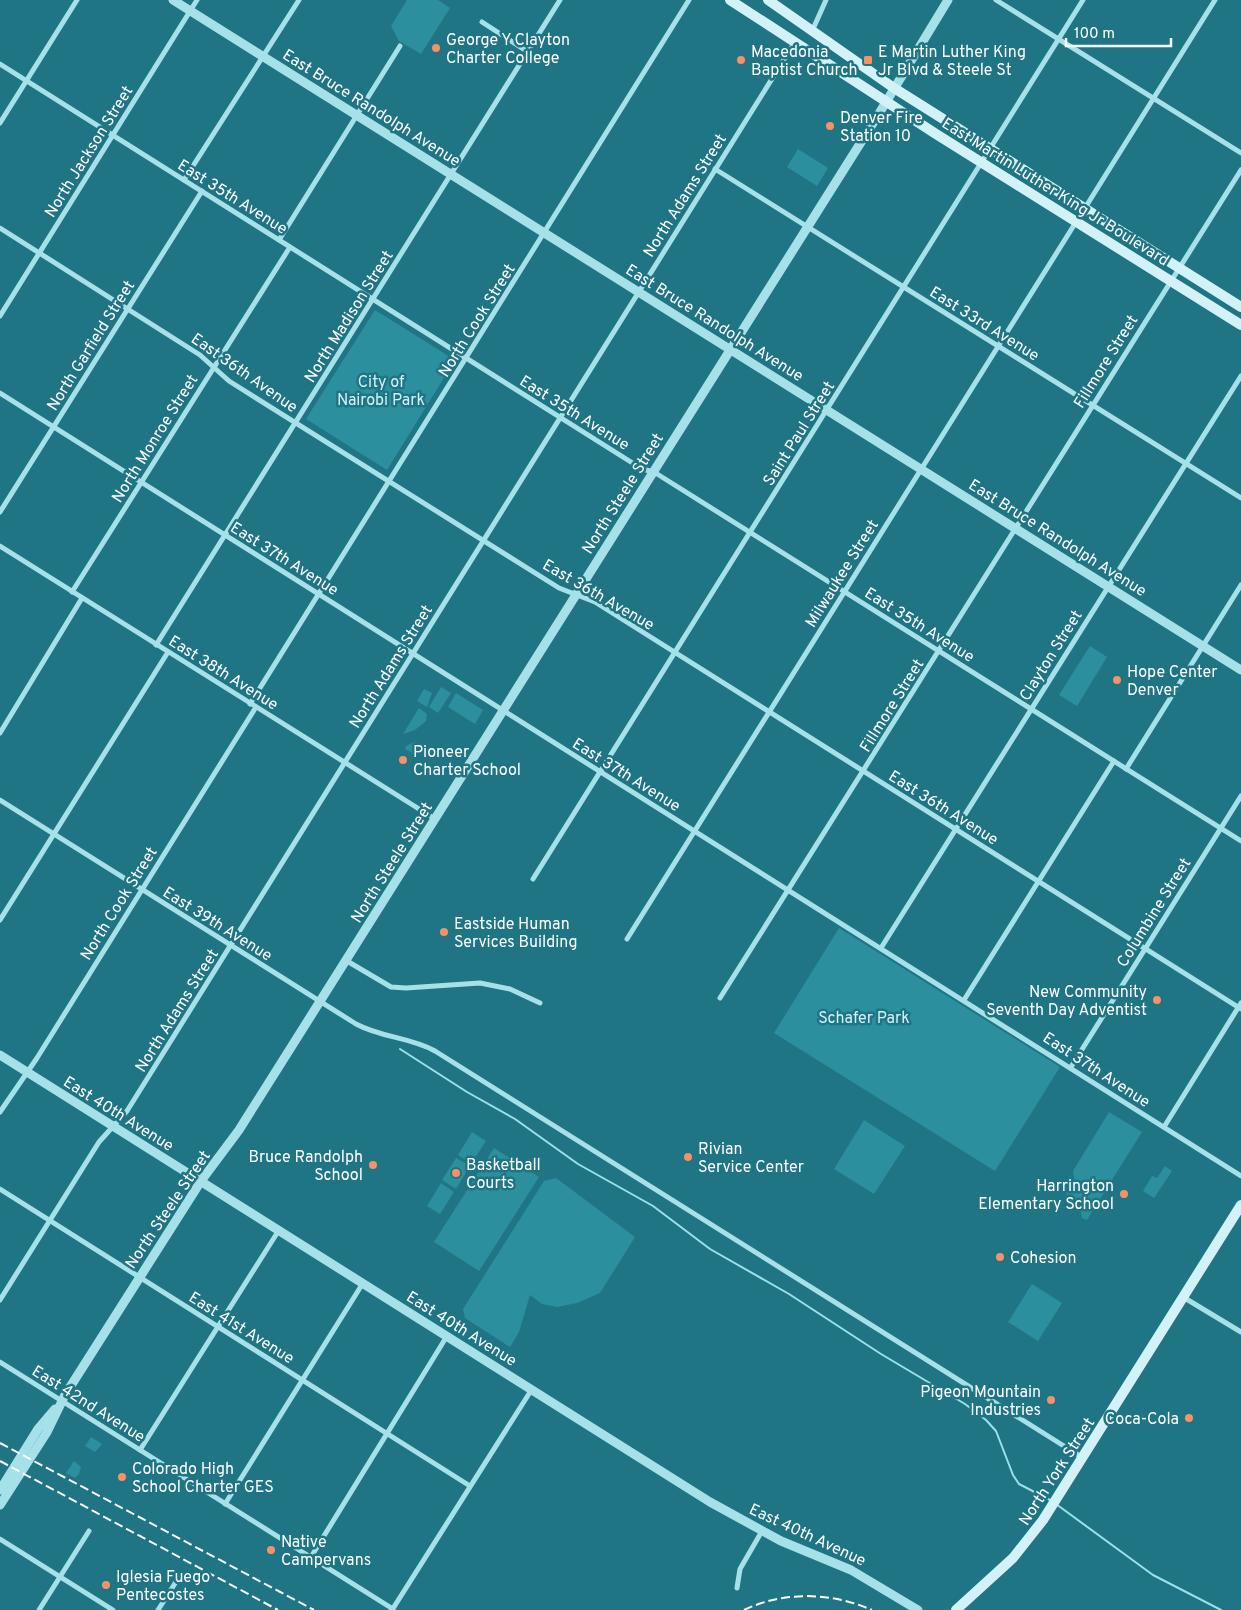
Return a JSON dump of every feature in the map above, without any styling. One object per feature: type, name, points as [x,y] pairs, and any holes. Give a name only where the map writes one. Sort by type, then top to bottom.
[{"type":"main road","name":"East Martin Luther King Jr Boulevard","points":[[730,0],[796,41],[887,102],[1241,325]]},
{"type":"main road","name":"East Martin Luther King Jr Boulevard","points":[[768,0],[815,25],[894,88],[1241,307]]},
{"type":"main road","name":"North York Street","points":[[956,1610],[1013,1558],[1043,1520],[1241,1205]]},
{"type":"street","points":[[0,123],[78,0]]},
{"type":"street","name":"East Bruce Randolph Avenue","points":[[173,0],[1241,670]]},
{"type":"street","name":"North Jackson Street","points":[[0,316],[197,0]]},
{"type":"street","points":[[184,180],[299,0]]},
{"type":"street","name":"North Madison Street","points":[[156,645],[560,0]]},
{"type":"street","name":"North Cook Street","points":[[250,704],[689,0]]},
{"type":"street","points":[[815,25],[826,0]]},
{"type":"street","name":"North Steele Street","points":[[0,1506],[47,1432],[62,1401],[200,1181],[239,1130],[347,961],[887,102],[948,0]]},
{"type":"street","points":[[996,0],[1241,153]]},
{"type":"street","name":"Saint Paul Street","points":[[533,879],[1083,0]]},
{"type":"street","points":[[1085,208],[1215,0]]},
{"type":"street","points":[[482,22],[528,52]]},
{"type":"street","name":"North Adams Street","points":[[0,1300],[99,1142],[127,1111],[796,41]]},
{"type":"street","points":[[279,240],[400,46]]},
{"type":"street","name":"East 35th Avenue","points":[[0,64],[642,469],[654,472],[1241,841]]},
{"type":"street","name":"East 33rd Avenue","points":[[715,169],[1241,498]]},
{"type":"street","name":"Fillmore Street","points":[[720,998],[790,890],[1178,267],[1241,170]]},
{"type":"street","name":"North Garfield Street","points":[[0,512],[202,191]]},
{"type":"street","name":"Milwaukee Street","points":[[627,939],[1076,221]]},
{"type":"street","name":"East 36th Avenue","points":[[0,228],[200,355],[230,381],[296,423],[560,588],[595,602],[1240,1007]]},
{"type":"street","name":"North Monroe Street","points":[[72,592],[290,247]]},
{"type":"street","name":"Clayton Street","points":[[881,948],[1241,376]]},
{"type":"street","name":"East 37th Avenue","points":[[0,393],[1241,1176]]},
{"type":"street","name":"East 38th Avenue","points":[[0,546],[436,819]]},
{"type":"street","points":[[1126,768],[1241,585]]},
{"type":"street","points":[[0,733],[82,598]]},
{"type":"street","points":[[0,920],[168,652]]},
{"type":"street","name":"North Cook Street","points":[[0,1112],[256,708]]},
{"type":"street","points":[[964,1000],[1114,761]]},
{"type":"street","name":"Columbine Street","points":[[1071,1067],[1241,796]]},
{"type":"street","name":"East 39th Avenue","points":[[0,800],[231,946],[318,1005],[370,1031],[410,1040],[435,1051],[1082,1458]]},
{"type":"street","points":[[347,961],[390,986],[404,988],[466,982],[484,983],[514,990],[540,1003]]},
{"type":"street","points":[[1164,1127],[1240,1007]]},
{"type":"street","name":"East 40th Avenue","points":[[0,1055],[710,1502],[762,1531],[851,1570],[918,1610]]},
{"type":"street","name":"East 41st Avenue","points":[[0,1189],[470,1486]]},
{"type":"street","points":[[140,1450],[279,1230]]},
{"type":"street","points":[[225,1504],[363,1283]]},
{"type":"street","points":[[1183,1297],[1241,1332]]},
{"type":"street","points":[[311,1557],[447,1336]]},
{"type":"street","name":"East 42nd Avenue","points":[[0,1362],[393,1610]]},
{"type":"street","points":[[393,1610],[532,1389]]},
{"type":"street","name":"North Steele Street","points":[[0,1490],[38,1429],[62,1401]]},
{"type":"street","points":[[39,1610],[89,1531]]},
{"type":"street","points":[[737,1588],[740,1568],[762,1531]]},
{"type":"street","points":[[0,1539],[113,1610]]},
{"type":"street","points":[[158,1610],[181,1574]]},
{"type":"green space","points":[[407,0],[438,0],[450,8],[421,54],[399,41],[391,26]]},
{"type":"green space","points":[[798,149],[828,168],[817,186],[787,167]]},
{"type":"green space","name":"City of Nairobi Park","points":[[375,310],[455,360],[387,470],[306,419]]},
{"type":"green space","points":[[1090,646],[1107,657],[1077,706],[1059,695]]},
{"type":"green space","points":[[441,687],[451,693],[438,713],[429,707]]},
{"type":"green space","points":[[424,689],[432,693],[427,707],[417,701]]},
{"type":"green space","points":[[456,693],[483,710],[475,724],[448,707]]},
{"type":"green space","points":[[419,708],[427,714],[426,721],[415,730],[403,734]]},
{"type":"green space","points":[[414,742],[423,744],[416,755],[405,749],[406,746]]},
{"type":"green space","name":"Schafer Park","points":[[839,928],[1060,1067],[995,1171],[774,1033]]},
{"type":"green space","points":[[1109,1112],[1142,1132],[1087,1220],[1082,1218],[1079,1202],[1069,1204],[1065,1187],[1075,1184],[1073,1171]]},
{"type":"green space","points":[[864,1120],[905,1146],[874,1194],[834,1169]]},
{"type":"green space","points":[[472,1132],[486,1141],[471,1164],[458,1155]]},
{"type":"green space","points":[[494,1148],[539,1177],[479,1271],[434,1242]]},
{"type":"green space","name":"Basketball Courts","points":[[456,1158],[470,1166],[456,1189],[442,1180]]},
{"type":"green space","points":[[1165,1166],[1172,1171],[1154,1198],[1143,1191],[1152,1176],[1157,1178]]},
{"type":"green space","points":[[556,1178],[635,1237],[600,1293],[577,1303],[557,1307],[542,1304],[530,1295],[519,1332],[510,1347],[465,1318],[463,1309],[544,1181]]},
{"type":"green space","points":[[441,1183],[454,1192],[440,1214],[427,1206]]},
{"type":"green space","points":[[1032,1284],[1062,1303],[1038,1341],[1008,1322]]},
{"type":"green space","points":[[91,1437],[102,1444],[95,1452],[85,1446]]},
{"type":"green space","points":[[74,1461],[81,1467],[79,1474],[75,1478],[66,1473]]},
{"type":"waterway","points":[[400,1049],[467,1092],[515,1119],[578,1164],[653,1206],[710,1249],[789,1294],[881,1354],[965,1404],[986,1420],[996,1431],[1013,1475],[1019,1484],[1050,1500]]},
{"type":"waterway","points":[[1056,1504],[1153,1575],[1221,1610]]},
{"type":"railway","points":[[0,1443],[314,1610]]},
{"type":"railway","points":[[0,1461],[278,1610]]},
{"type":"railway","points":[[744,1610],[775,1599],[808,1596],[840,1600],[872,1610]]},
{"type":"place","name":"George Y Clayton Charter College","points":[[436,48]]},
{"type":"place","name":"Macedonia Baptist Church","points":[[741,60]]},
{"type":"place","name":"E Martin Luther King Jr Blvd & Steele St","points":[[868,60]]},
{"type":"place","name":"Denver Fire Station 10","points":[[830,126]]},
{"type":"place","name":"Hope Center Denver","points":[[1117,680]]},
{"type":"place","name":"Pioneer Charter School","points":[[403,760]]},
{"type":"place","name":"Eastside Human Services Building","points":[[444,932]]},
{"type":"place","name":"New Community Seventh Day Adventist","points":[[1157,1000]]},
{"type":"place","name":"Rivian Service Center","points":[[688,1157]]},
{"type":"place","name":"Bruce Randolph School","points":[[373,1165]]},
{"type":"place","name":"Basketball Courts","points":[[456,1173]]},
{"type":"place","name":"Harrington Elementary School","points":[[1124,1194]]},
{"type":"place","name":"Cohesion","points":[[1000,1257]]},
{"type":"place","name":"Pigeon Mountain Industries","points":[[1051,1400]]},
{"type":"place","name":"Coca-Cola","points":[[1189,1418]]},
{"type":"place","name":"Colorado High School Charter GES","points":[[122,1477]]},
{"type":"place","name":"Native Campervans","points":[[271,1550]]},
{"type":"place","name":"Iglesia Fuego Pentecostes","points":[[106,1585]]}]
